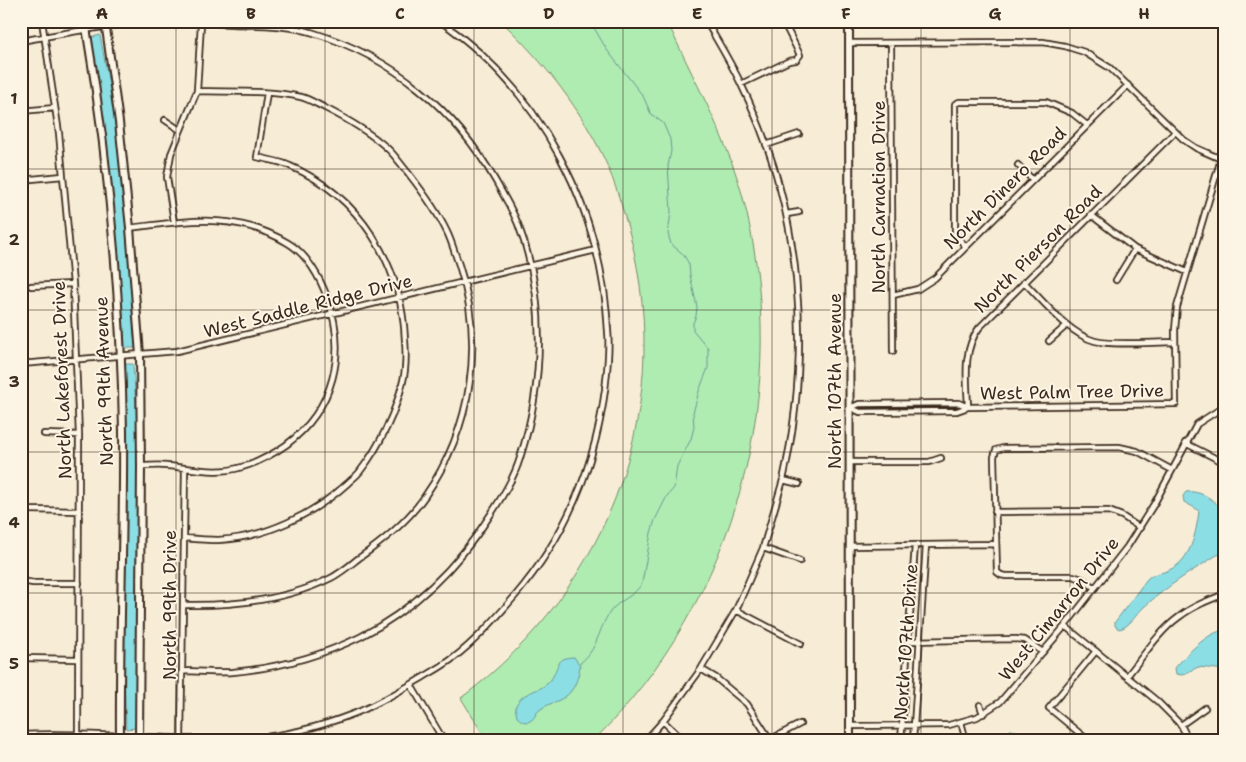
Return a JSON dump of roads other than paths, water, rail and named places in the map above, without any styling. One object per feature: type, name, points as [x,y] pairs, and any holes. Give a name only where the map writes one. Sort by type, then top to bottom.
[{"type":"main road","name":"North 99th Avenue","points":[[85,21],[105,160],[113,242],[120,356],[122,470],[120,738]]},
{"type":"main road","name":"North 107th Avenue","points":[[849,21],[850,741]]},
{"type":"main road","name":"North 99th Avenue","points":[[105,24],[119,122],[140,355],[139,739]]},
{"type":"street","name":"North Lakeforest Drive","points":[[42,21],[55,108],[73,284],[79,435],[78,741]]},
{"type":"street","points":[[21,735],[78,734],[120,738],[130,736],[139,739],[181,740],[239,739],[279,735],[318,726],[354,714],[385,700],[452,659],[479,637],[533,575],[557,538],[573,508],[584,479],[594,447],[602,410],[607,376],[609,332],[604,285],[596,250],[578,192],[554,146],[527,104],[496,68],[440,21]]},
{"type":"street","points":[[646,741],[663,721],[701,668],[736,610],[762,548],[783,480],[794,423],[799,371],[800,333],[795,264],[788,214],[766,145],[741,84],[706,21]]},
{"type":"street","points":[[741,84],[789,61],[796,60],[800,55],[783,21]]},
{"type":"street","points":[[21,41],[87,30],[105,24],[145,22],[263,23],[311,32],[354,47],[391,68],[430,98],[457,124],[484,161],[518,223],[530,266],[539,327],[539,357],[532,413],[520,460],[504,495],[482,529],[456,563],[426,593],[390,620],[359,637],[322,653],[278,666],[232,672],[183,671]]},
{"type":"street","points":[[174,222],[168,176],[171,154],[198,91],[201,22]]},
{"type":"street","points":[[850,44],[1043,42],[1084,52],[1110,68],[1175,132],[1196,148],[1221,159],[1178,307],[1175,342],[1100,342],[1086,338],[1067,325],[1024,282]]},
{"type":"street","name":"North Carnation Drive","points":[[891,43],[893,352]]},
{"type":"street","name":"North Dinero Road","points":[[893,295],[912,291],[930,282],[1128,85]]},
{"type":"street","points":[[183,605],[210,606],[246,603],[289,594],[331,578],[373,549],[397,528],[425,497],[449,454],[462,424],[472,363],[472,322],[464,282],[448,232],[423,192],[388,149],[356,124],[303,97],[267,93],[198,91]]},
{"type":"street","points":[[184,538],[219,540],[255,534],[290,521],[314,509],[361,471],[388,424],[403,380],[405,340],[400,297],[390,268],[379,247],[351,208],[327,187],[290,165],[257,157],[267,93]]},
{"type":"street","points":[[966,247],[955,234],[955,104],[959,102],[1046,102],[1072,113],[1087,125]]},
{"type":"street","points":[[21,111],[55,108]]},
{"type":"street","points":[[165,120],[180,130]]},
{"type":"street","name":"North Pierson Road","points":[[968,407],[967,356],[972,338],[979,328],[1175,132]]},
{"type":"street","points":[[766,145],[799,134]]},
{"type":"street","points":[[1018,165],[1033,180]]},
{"type":"street","points":[[21,180],[63,176]]},
{"type":"street","points":[[788,214],[800,212]]},
{"type":"street","points":[[1091,215],[1135,250],[1187,272]]},
{"type":"street","points":[[130,228],[196,220],[232,222],[262,230],[290,244],[307,261],[322,284],[333,313],[338,348],[331,385],[320,409],[309,425],[271,456],[242,467],[216,472],[169,466],[141,466]]},
{"type":"street","name":"West Saddle Ridge Drive","points":[[21,364],[177,351],[596,250]]},
{"type":"street","points":[[1116,280],[1135,250]]},
{"type":"street","points":[[31,286],[73,284]]},
{"type":"street","points":[[1049,341],[1067,325]]},
{"type":"street","name":"West Palm Tree Drive","points":[[850,408],[860,412],[957,411],[968,407],[1176,404],[1175,342]]},
{"type":"street","name":"West Palm Tree Drive","points":[[850,408],[859,404],[959,404],[968,407]]},
{"type":"street","name":"West Cimarron Drive","points":[[850,726],[949,725],[977,718],[1000,702],[1065,626],[1140,528],[1197,424],[1225,406]]},
{"type":"street","points":[[44,434],[79,435]]},
{"type":"street","points":[[1185,443],[1225,463]]},
{"type":"street","points":[[1095,588],[1082,579],[1073,576],[1001,575],[996,570],[994,457],[996,450],[1003,448],[1119,447],[1137,452],[1172,470]]},
{"type":"street","points":[[850,462],[929,462],[941,458]]},
{"type":"street","name":"North 99th Drive","points":[[181,740],[185,469]]},
{"type":"street","points":[[783,480],[799,484]]},
{"type":"street","points":[[21,508],[29,510],[79,511]]},
{"type":"street","points":[[995,512],[1104,511],[1118,514],[1140,528]]},
{"type":"street","points":[[849,546],[996,544]]},
{"type":"street","name":"North 107th Drive","points":[[901,741],[915,545]]},
{"type":"street","name":"North 107th Drive","points":[[913,741],[926,545]]},
{"type":"street","points":[[762,548],[800,561]]},
{"type":"street","points":[[21,581],[33,583],[79,583]]},
{"type":"street","points":[[1127,676],[1174,620],[1190,609],[1225,594]]},
{"type":"street","points":[[736,610],[801,644]]},
{"type":"street","points":[[1065,626],[1157,701],[1180,725],[1189,741]]},
{"type":"street","points":[[908,640],[1016,639],[1025,640],[1043,652]]},
{"type":"street","points":[[1089,741],[1049,708],[1096,651]]},
{"type":"street","points":[[21,658],[78,659]]},
{"type":"street","points":[[701,668],[716,678],[746,704],[771,740],[800,724]]},
{"type":"street","points":[[411,684],[444,741]]},
{"type":"street","points":[[980,706],[983,714]]},
{"type":"street","points":[[1180,725],[1205,708]]},
{"type":"street","points":[[663,721],[684,741]]},
{"type":"street","points":[[961,722],[966,741]]},
{"type":"water","points":[[100,35],[116,123],[130,267],[135,348],[125,348],[103,119],[92,37]]},
{"type":"water","points":[[124,364],[133,364],[137,419],[136,728],[126,729],[124,672]]},
{"type":"water","points":[[1186,492],[1198,493],[1209,498],[1222,511],[1225,524],[1225,556],[1222,554],[1217,555],[1180,579],[1144,607],[1126,626],[1119,629],[1115,626],[1115,622],[1147,579],[1176,566],[1183,560],[1191,545],[1199,511],[1184,502],[1183,496]]},
{"type":"water","points":[[1225,630],[1225,670],[1198,667],[1182,675],[1176,674],[1175,668],[1197,645],[1211,635]]},
{"type":"water","points":[[574,657],[580,668],[576,682],[568,694],[539,710],[530,721],[524,722],[518,718],[516,707],[521,698],[548,683],[563,659]]},
{"type":"water","points":[[1010,730],[1016,731],[1029,741],[1007,741],[1006,735]]},
{"type":"waterway","points":[[580,663],[591,652],[613,608],[635,592],[642,583],[651,533],[667,496],[674,488],[677,466],[691,439],[694,427],[693,413],[708,368],[708,348],[693,330],[697,307],[689,264],[683,254],[671,244],[668,234],[671,212],[668,166],[671,151],[670,139],[663,123],[651,114],[643,96],[607,50],[590,21]]}]
